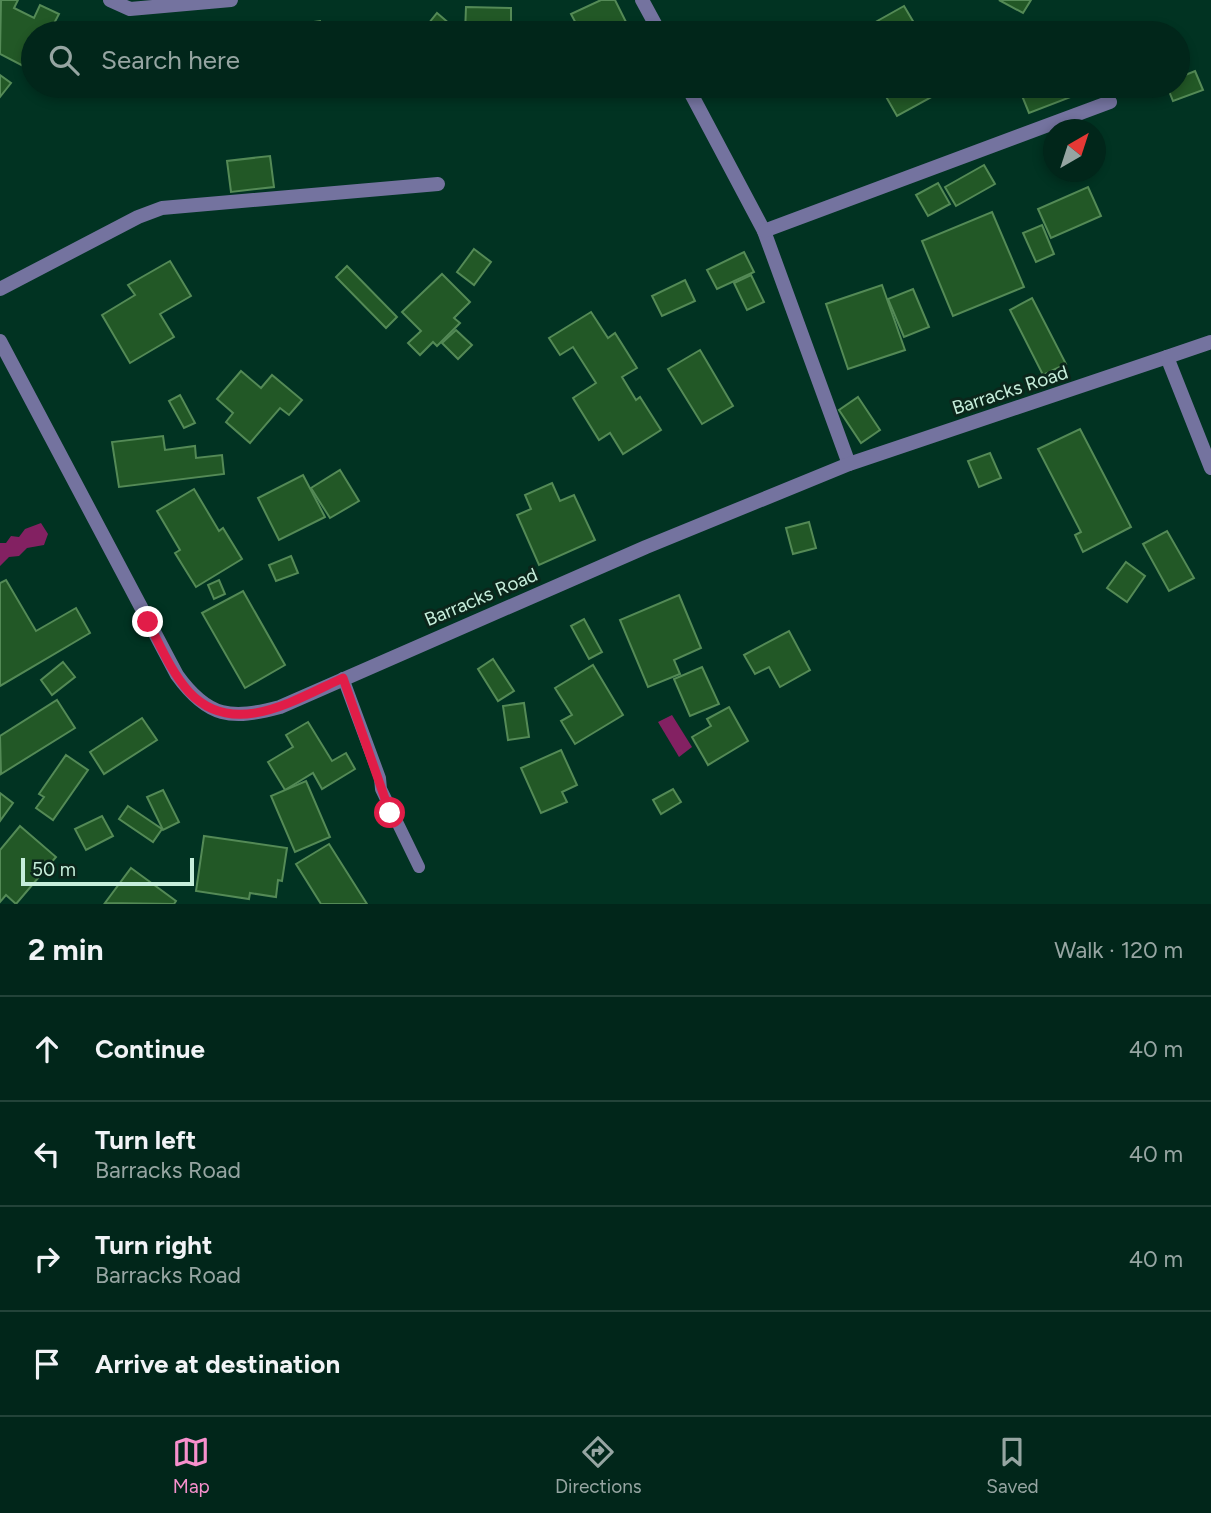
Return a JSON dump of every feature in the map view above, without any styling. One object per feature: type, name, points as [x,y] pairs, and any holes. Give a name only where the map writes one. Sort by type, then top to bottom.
[{"type":"street","points":[[110,0],[130,9],[231,0]]},
{"type":"street","points":[[642,0],[653,21]]},
{"type":"street","points":[[693,98],[764,231],[849,464]]},
{"type":"street","points":[[764,231],[1110,102]]},
{"type":"street","points":[[0,289],[138,217],[162,208],[438,184]]},
{"type":"street","name":"Barracks Road","points":[[0,341],[148,622],[188,691],[213,710],[229,716],[253,714],[280,707],[646,547],[849,464],[1211,342]]},
{"type":"street","points":[[1167,358],[1211,468]]},
{"type":"lane","points":[[343,678],[386,801],[419,867]]},
{"type":"shaded area","points":[[41,523],[48,534],[44,545],[27,548],[19,556],[9,557],[0,566],[0,543],[6,543],[11,536],[19,537],[25,529]]},
{"type":"shaded area","points":[[672,715],[692,747],[679,757],[658,722]]},
{"type":"building","points":[[1,0],[18,0],[14,8],[34,18],[40,5],[59,14],[55,21],[21,21],[21,65],[0,54]]},
{"type":"building","points":[[601,0],[615,0],[626,21],[575,21],[571,14]]},
{"type":"building","points":[[999,0],[1031,0],[1023,13]]},
{"type":"building","points":[[904,6],[913,21],[877,21]]},
{"type":"building","points":[[466,7],[511,8],[511,21],[465,21]]},
{"type":"building","points":[[437,13],[446,21],[431,21]]},
{"type":"building","points":[[1195,71],[1203,90],[1190,95],[1190,73]]},
{"type":"building","points":[[0,75],[11,83],[0,97]]},
{"type":"building","points":[[887,98],[930,98],[897,116]]},
{"type":"building","points":[[1023,98],[1068,98],[1029,113]]},
{"type":"building","points":[[270,156],[274,187],[231,192],[227,161]]},
{"type":"building","points":[[984,165],[995,184],[956,206],[945,187]]},
{"type":"building","points":[[938,183],[950,204],[928,216],[916,195]]},
{"type":"building","points":[[1088,187],[1101,216],[1051,238],[1038,209]]},
{"type":"building","points":[[992,212],[1024,287],[953,316],[922,241]]},
{"type":"building","points":[[1042,225],[1054,254],[1036,262],[1023,233]]},
{"type":"building","points":[[474,249],[491,262],[474,285],[457,272]]},
{"type":"building","points":[[744,252],[754,272],[717,289],[707,270]]},
{"type":"building","points":[[170,261],[191,296],[160,314],[174,337],[130,363],[102,315],[135,295],[128,285]]},
{"type":"building","points":[[347,266],[397,317],[386,328],[336,277]]},
{"type":"building","points":[[442,274],[470,302],[454,318],[460,323],[437,346],[433,342],[420,355],[408,343],[421,331],[402,312]]},
{"type":"building","points":[[751,275],[764,302],[747,310],[734,283]]},
{"type":"building","points":[[685,280],[695,301],[662,316],[652,296]]},
{"type":"building","points":[[882,285],[905,350],[848,369],[826,304]]},
{"type":"building","points":[[913,289],[929,327],[904,337],[888,299]]},
{"type":"building","points":[[1032,298],[1066,364],[1043,375],[1010,310]]},
{"type":"building","points":[[591,312],[608,338],[615,333],[637,368],[622,377],[636,400],[640,397],[661,430],[623,454],[610,433],[599,440],[573,398],[596,383],[573,347],[560,355],[549,338]]},
{"type":"building","points":[[456,330],[472,345],[458,359],[442,343]]},
{"type":"building","points":[[700,350],[733,406],[702,424],[668,369]]},
{"type":"building","points":[[241,371],[261,388],[272,375],[302,400],[289,415],[280,408],[250,443],[226,422],[233,413],[217,399]]},
{"type":"building","points":[[180,395],[195,423],[184,428],[169,401]]},
{"type":"building","points":[[858,397],[880,430],[861,443],[839,410]]},
{"type":"building","points":[[1080,429],[1131,527],[1083,552],[1075,535],[1081,532],[1038,449]]},
{"type":"building","points":[[163,436],[165,450],[195,446],[196,458],[222,455],[224,474],[119,487],[112,442]]},
{"type":"building","points":[[990,453],[1001,478],[979,487],[968,461]]},
{"type":"building","points":[[340,470],[359,501],[330,518],[311,488]]},
{"type":"building","points":[[303,475],[325,517],[279,540],[258,498]]},
{"type":"building","points":[[552,483],[560,501],[574,495],[595,540],[539,565],[517,515],[531,509],[525,495]]},
{"type":"building","points":[[194,489],[219,531],[223,528],[242,559],[196,587],[175,553],[180,550],[157,511]]},
{"type":"building","points":[[809,522],[816,548],[793,554],[786,528]]},
{"type":"building","points":[[1167,531],[1194,578],[1169,591],[1143,544]]},
{"type":"building","points":[[291,556],[298,573],[276,581],[269,565]]},
{"type":"building","points":[[1126,562],[1145,576],[1127,602],[1107,588]]},
{"type":"building","points":[[6,580],[36,631],[76,608],[90,633],[0,686],[0,583]]},
{"type":"building","points":[[219,580],[225,594],[214,599],[208,585]]},
{"type":"building","points":[[243,591],[285,665],[245,688],[202,613]]},
{"type":"building","points":[[679,595],[701,648],[674,660],[680,674],[648,687],[620,620]]},
{"type":"building","points":[[584,619],[602,652],[589,659],[571,626]]},
{"type":"building","points":[[789,631],[810,670],[780,687],[769,667],[755,674],[744,655]]},
{"type":"building","points":[[493,659],[514,691],[498,701],[478,669]]},
{"type":"building","points":[[63,662],[75,677],[52,695],[41,680]]},
{"type":"building","points":[[593,665],[623,715],[575,744],[561,721],[572,715],[555,688]]},
{"type":"building","points":[[702,667],[719,704],[690,716],[674,679]]},
{"type":"building","points":[[57,700],[75,728],[1,774],[0,736]]},
{"type":"building","points":[[524,703],[529,737],[508,740],[503,706]]},
{"type":"building","points":[[729,707],[748,741],[708,765],[692,737],[711,726],[707,719]]},
{"type":"building","points":[[142,718],[157,740],[104,774],[90,752]]},
{"type":"building","points":[[308,722],[332,761],[346,753],[355,769],[322,789],[313,773],[285,790],[268,762],[293,747],[286,735]]},
{"type":"building","points":[[561,750],[577,785],[562,792],[567,802],[541,813],[521,768]]},
{"type":"building","points":[[66,755],[88,770],[53,820],[36,808],[44,797],[39,794]]},
{"type":"building","points":[[306,781],[330,837],[295,852],[271,796]]},
{"type":"building","points":[[673,789],[681,802],[661,814],[653,800]]},
{"type":"building","points":[[163,790],[179,822],[163,830],[147,797]]},
{"type":"building","points":[[0,793],[13,803],[0,821]]},
{"type":"building","points":[[128,806],[162,829],[153,842],[119,819]]},
{"type":"building","points":[[102,816],[113,836],[86,850],[75,829]]},
{"type":"building","points":[[20,826],[56,857],[16,904],[6,895],[0,902],[0,850]]},
{"type":"building","points":[[204,836],[287,848],[282,881],[278,880],[276,897],[250,893],[249,899],[196,891]]},
{"type":"building","points":[[329,844],[367,904],[321,904],[296,864]]},
{"type":"building","points":[[131,868],[176,901],[174,904],[105,903]]},
{"type":"route","points":[[148,622],[188,691],[213,710],[229,716],[253,714],[280,707],[343,678],[390,813]]}]
